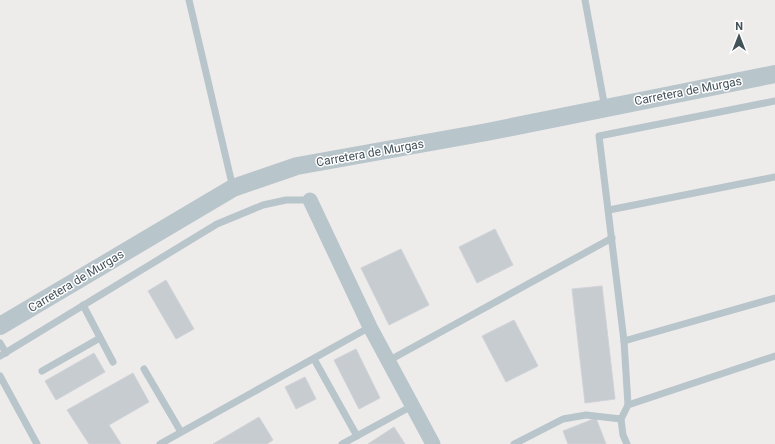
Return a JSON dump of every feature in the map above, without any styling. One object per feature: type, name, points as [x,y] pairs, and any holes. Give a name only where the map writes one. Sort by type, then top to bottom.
[{"type":"street","name":"Carretera de Murgas","points":[[0,326],[233,188],[298,166],[487,132],[775,74]]},
{"type":"street","points":[[310,200],[370,327],[433,444]]},
{"type":"lane","points":[[189,0],[233,188]]},
{"type":"lane","points":[[585,0],[605,108]]},
{"type":"lane","points":[[627,444],[623,435],[621,419],[628,405],[624,341],[599,136],[775,101]]},
{"type":"lane","points":[[609,210],[775,177]]},
{"type":"lane","points":[[0,344],[3,354],[217,224],[263,206],[286,200],[310,200]]},
{"type":"lane","points":[[388,361],[612,238]]},
{"type":"lane","points":[[624,341],[775,298]]},
{"type":"lane","points":[[83,305],[113,362]]},
{"type":"lane","points":[[160,444],[370,327]]},
{"type":"lane","points":[[42,371],[100,338]]},
{"type":"lane","points":[[628,405],[775,356]]},
{"type":"lane","points":[[314,359],[357,436]]},
{"type":"lane","points":[[144,369],[181,432]]},
{"type":"lane","points":[[0,376],[37,444]]},
{"type":"lane","points":[[342,444],[412,406]]},
{"type":"lane","points":[[514,444],[563,419],[586,415],[621,419]]},
{"type":"building","points":[[495,229],[513,265],[477,283],[459,247]]},
{"type":"building","points":[[401,249],[429,305],[389,325],[361,268]]},
{"type":"building","points":[[166,280],[194,329],[176,339],[148,291]]},
{"type":"building","points":[[602,286],[615,399],[585,403],[572,289]]},
{"type":"building","points":[[514,320],[538,366],[506,382],[482,336]]},
{"type":"building","points":[[356,349],[380,398],[359,409],[334,360]]},
{"type":"building","points":[[94,353],[105,372],[56,400],[45,381]]},
{"type":"building","points":[[133,373],[149,402],[109,425],[121,444],[89,444],[67,410]]},
{"type":"building","points":[[305,377],[316,399],[296,409],[285,387]]},
{"type":"building","points":[[259,417],[273,440],[267,444],[213,444]]},
{"type":"building","points":[[596,418],[606,444],[568,444],[563,431]]},
{"type":"building","points":[[394,427],[405,444],[368,444]]}]
